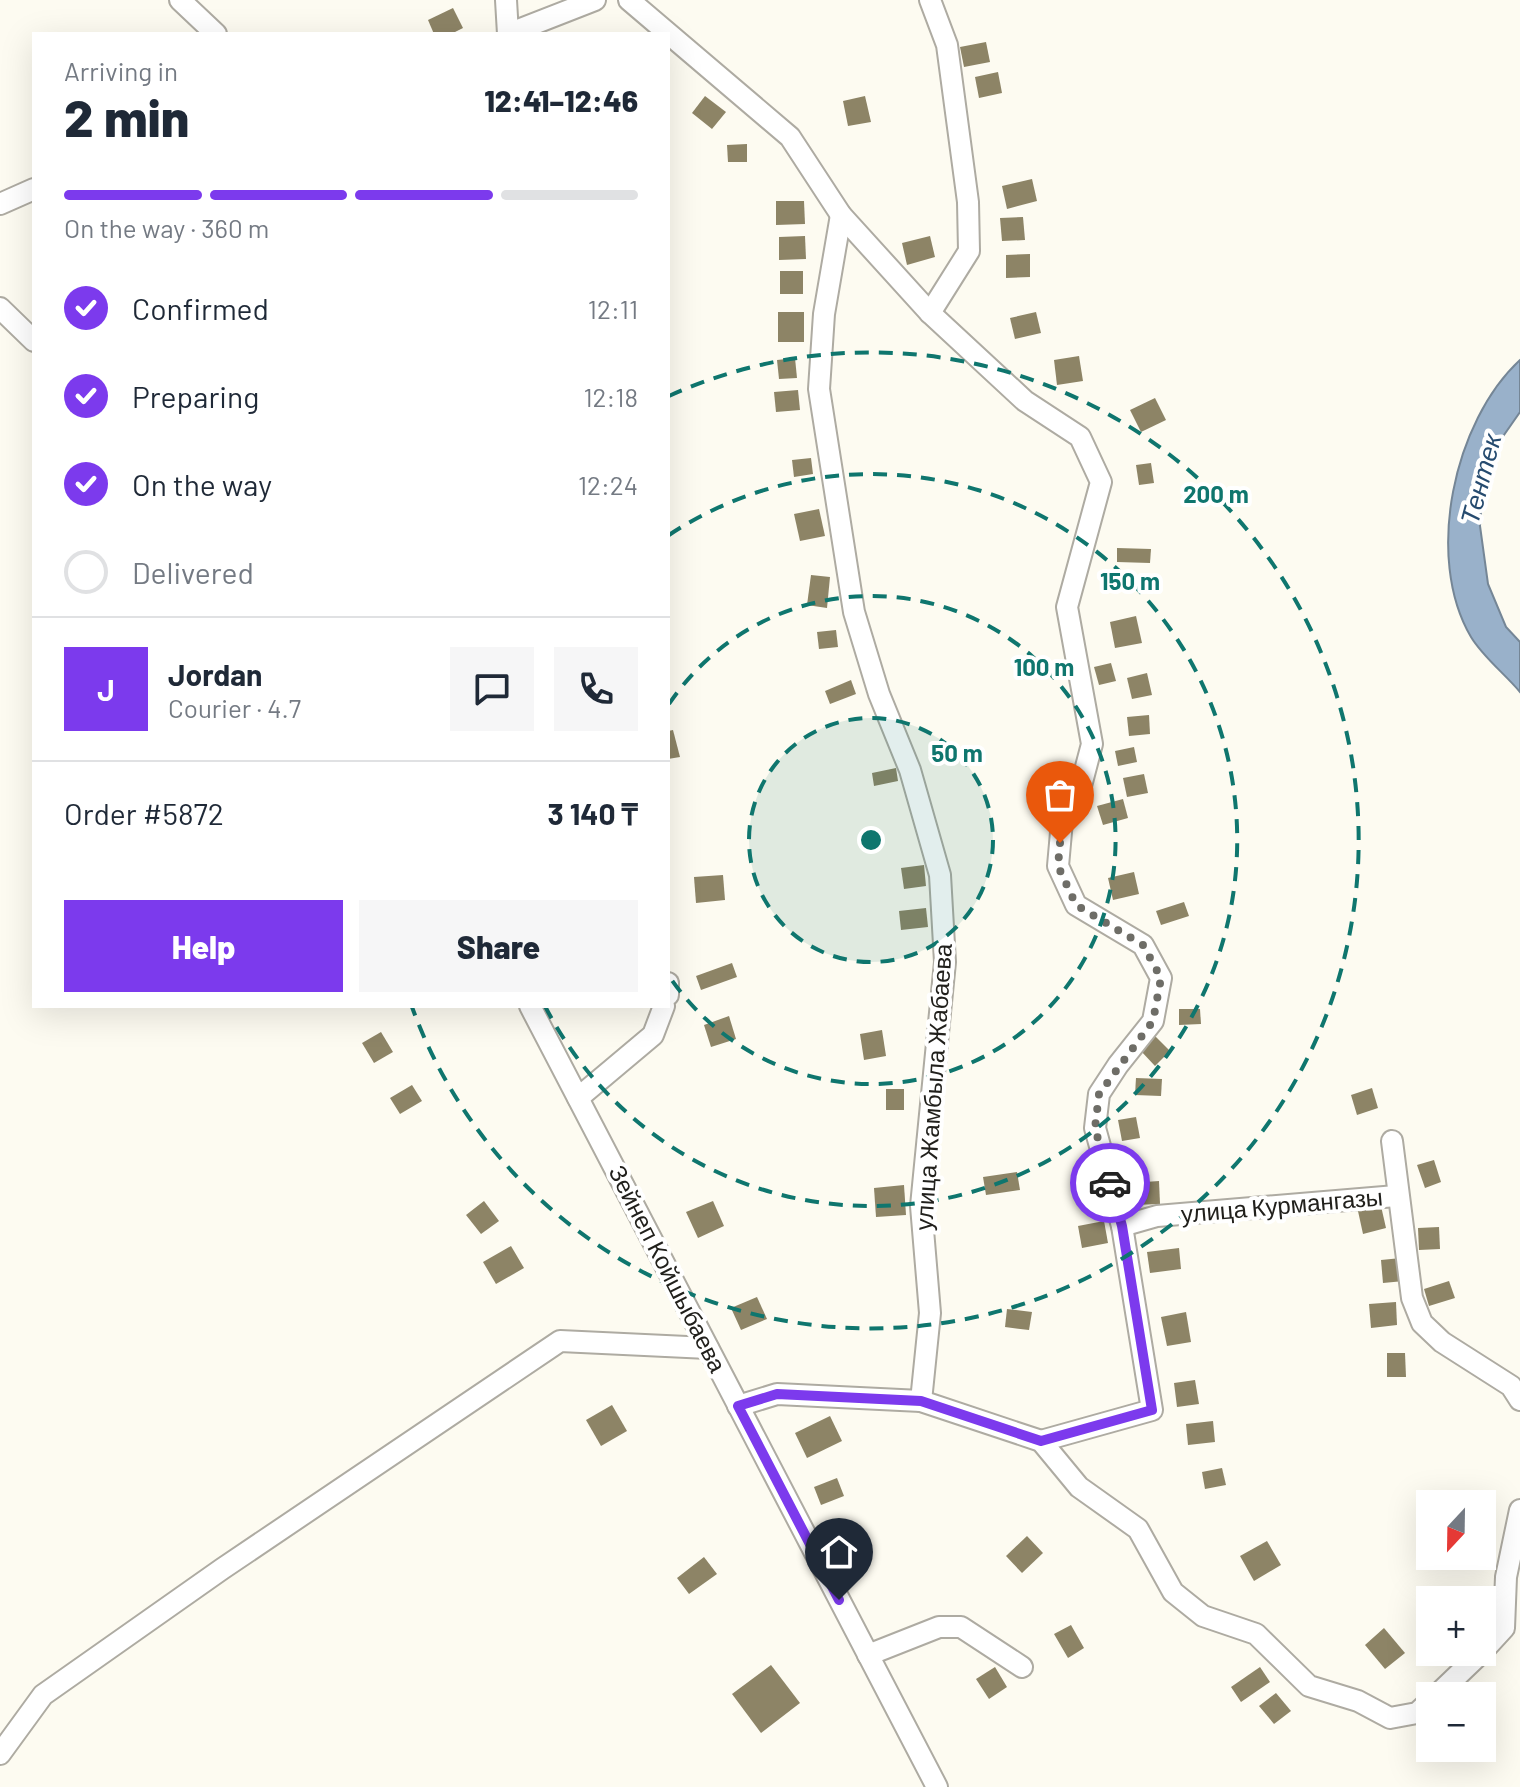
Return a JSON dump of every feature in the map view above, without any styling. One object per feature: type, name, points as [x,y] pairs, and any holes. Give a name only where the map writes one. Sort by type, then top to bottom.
[{"type":"street","points":[[180,0],[214,32]]},
{"type":"street","points":[[506,0],[508,32]]},
{"type":"street","points":[[513,32],[595,0]]},
{"type":"street","points":[[629,0],[667,32]]},
{"type":"street","points":[[930,0],[947,45],[968,202],[969,251],[930,313]]},
{"type":"street","points":[[670,35],[790,137],[841,215],[930,313],[1025,401],[1080,437],[1101,482],[1067,607],[1092,744],[1081,786],[1062,821],[1058,866],[1076,905],[1143,945],[1161,978],[1153,1021],[1099,1094],[1095,1128],[1122,1226],[1152,1410],[1041,1441]]},
{"type":"street","points":[[0,204],[32,190]]},
{"type":"street","name":"улица Жамбыла Жабаева","points":[[841,215],[824,314],[819,389],[854,612],[879,694],[910,770],[940,875],[945,962],[921,1206],[930,1313],[921,1401]]},
{"type":"street","points":[[0,308],[32,339]]},
{"type":"street","name":"Зейнеп Койшыбаева","points":[[531,1008],[937,1787]]},
{"type":"street","points":[[578,1098],[653,1035],[663,1008]]},
{"type":"street","name":"улица Курмангазы","points":[[1392,1141],[1396,1196],[1412,1298],[1422,1323],[1442,1342],[1511,1386],[1520,1400]]},
{"type":"street","name":"улица Курмангазы","points":[[1122,1226],[1157,1216],[1396,1196]]},
{"type":"street","points":[[0,1754],[43,1695],[222,1569],[560,1341],[708,1348]]},
{"type":"street","points":[[738,1406],[777,1394],[921,1401],[1041,1441],[1079,1487],[1138,1529],[1173,1592],[1203,1616],[1256,1634],[1309,1686],[1358,1701],[1390,1718],[1416,1713]]},
{"type":"street","points":[[1496,1637],[1504,1628],[1506,1577],[1520,1510]]},
{"type":"street","points":[[868,1655],[939,1627],[961,1627],[1022,1667]]},
{"type":"street","points":[[1451,1682],[1468,1666]]},
{"type":"water","name":"Тентек","points":[[1520,360],[1520,412],[1504,435],[1483,481],[1480,526],[1488,584],[1506,627],[1520,642],[1520,692],[1471,637],[1457,605],[1450,569],[1448,530],[1453,491],[1463,453],[1478,418],[1497,386]]},
{"type":"building","points":[[453,8],[463,28],[455,32],[433,32],[428,20]]},
{"type":"building","points":[[986,42],[990,62],[964,67],[960,47]]},
{"type":"building","points":[[998,72],[1002,93],[979,98],[975,77]]},
{"type":"building","points":[[705,96],[726,112],[712,129],[692,113]]},
{"type":"building","points":[[865,96],[871,122],[848,126],[843,101]]},
{"type":"building","points":[[747,144],[747,162],[728,162],[727,145]]},
{"type":"building","points":[[1032,179],[1037,201],[1007,209],[1002,186]]},
{"type":"building","points":[[776,201],[804,201],[805,224],[776,225]]},
{"type":"building","points":[[1023,217],[1025,240],[1002,241],[1000,218]]},
{"type":"building","points":[[805,236],[806,259],[779,260],[779,237]]},
{"type":"building","points":[[930,236],[935,257],[907,265],[902,243]]},
{"type":"building","points":[[1030,254],[1030,277],[1006,278],[1006,255]]},
{"type":"building","points":[[780,271],[803,271],[803,294],[780,294]]},
{"type":"building","points":[[778,312],[804,312],[804,342],[778,342]]},
{"type":"building","points":[[1036,312],[1041,333],[1015,339],[1010,318]]},
{"type":"building","points":[[1079,356],[1083,381],[1057,385],[1054,360]]},
{"type":"building","points":[[795,358],[797,378],[779,379],[777,360]]},
{"type":"building","points":[[798,390],[800,410],[776,412],[774,392]]},
{"type":"building","points":[[1155,398],[1166,420],[1141,432],[1130,410]]},
{"type":"building","points":[[811,458],[813,474],[794,477],[792,460]]},
{"type":"building","points":[[1151,463],[1154,483],[1139,485],[1136,465]]},
{"type":"building","points":[[819,509],[825,536],[800,541],[794,514]]},
{"type":"building","points":[[1117,548],[1151,549],[1150,563],[1117,562]]},
{"type":"building","points":[[811,575],[830,577],[827,608],[807,605]]},
{"type":"building","points":[[1136,616],[1142,643],[1115,648],[1110,622]]},
{"type":"building","points":[[836,630],[838,647],[819,649],[817,632]]},
{"type":"building","points":[[1111,663],[1116,681],[1099,685],[1094,667]]},
{"type":"building","points":[[1147,673],[1152,695],[1132,699],[1127,678]]},
{"type":"building","points":[[851,680],[856,694],[830,704],[825,691]]},
{"type":"building","points":[[1149,715],[1150,734],[1129,736],[1127,717]]},
{"type":"building","points":[[673,730],[680,757],[670,759],[670,731]]},
{"type":"building","points":[[1134,747],[1137,762],[1118,766],[1115,751]]},
{"type":"building","points":[[896,768],[898,781],[874,786],[872,773]]},
{"type":"building","points":[[1144,774],[1148,793],[1127,797],[1123,778]]},
{"type":"building","points":[[1123,799],[1128,818],[1103,825],[1097,806]]},
{"type":"building","points":[[924,865],[926,886],[904,889],[901,868]]},
{"type":"building","points":[[1134,872],[1139,894],[1113,900],[1108,878]]},
{"type":"building","points":[[723,875],[725,900],[696,903],[694,877]]},
{"type":"building","points":[[1184,902],[1189,916],[1161,925],[1156,911]]},
{"type":"building","points":[[926,908],[928,927],[901,930],[899,911]]},
{"type":"building","points":[[732,963],[737,977],[701,990],[696,976]]},
{"type":"building","points":[[1179,1009],[1200,1009],[1201,1024],[1179,1025]]},
{"type":"building","points":[[729,1016],[736,1039],[711,1047],[704,1025]]},
{"type":"building","points":[[882,1030],[886,1056],[864,1060],[860,1034]]},
{"type":"building","points":[[381,1032],[393,1052],[374,1063],[362,1043]]},
{"type":"building","points":[[1155,1036],[1170,1051],[1155,1066],[1140,1050]]},
{"type":"building","points":[[1136,1078],[1162,1079],[1161,1096],[1135,1095]]},
{"type":"building","points":[[412,1085],[422,1101],[400,1114],[390,1098]]},
{"type":"building","points":[[1372,1088],[1378,1108],[1357,1115],[1351,1095]]},
{"type":"building","points":[[886,1089],[904,1089],[904,1110],[886,1110]]},
{"type":"building","points":[[1136,1117],[1140,1138],[1122,1141],[1118,1120]]},
{"type":"building","points":[[1434,1160],[1441,1182],[1425,1188],[1417,1165]]},
{"type":"building","points":[[1017,1172],[1020,1190],[986,1195],[983,1177]]},
{"type":"building","points":[[1159,1181],[1160,1204],[1133,1205],[1131,1183]]},
{"type":"building","points":[[904,1185],[906,1215],[876,1217],[874,1188]]},
{"type":"building","points":[[484,1201],[499,1221],[481,1234],[466,1215]]},
{"type":"building","points":[[713,1201],[724,1226],[698,1238],[686,1212]]},
{"type":"building","points":[[1381,1206],[1386,1228],[1363,1234],[1358,1211]]},
{"type":"building","points":[[1104,1221],[1108,1243],[1082,1248],[1078,1226]]},
{"type":"building","points":[[1439,1227],[1440,1249],[1419,1250],[1418,1228]]},
{"type":"building","points":[[511,1246],[524,1268],[496,1284],[483,1262]]},
{"type":"building","points":[[1179,1248],[1181,1269],[1150,1273],[1147,1252]]},
{"type":"building","points":[[1401,1258],[1404,1281],[1383,1283],[1381,1260]]},
{"type":"building","points":[[1449,1281],[1455,1298],[1429,1306],[1424,1289]]},
{"type":"building","points":[[757,1297],[767,1319],[741,1330],[731,1308]]},
{"type":"building","points":[[1396,1302],[1397,1325],[1371,1328],[1369,1304]]},
{"type":"building","points":[[1007,1309],[1032,1312],[1029,1330],[1005,1327]]},
{"type":"building","points":[[1186,1312],[1191,1342],[1167,1346],[1161,1317]]},
{"type":"building","points":[[1387,1353],[1405,1353],[1406,1377],[1387,1377]]},
{"type":"building","points":[[1195,1380],[1199,1404],[1177,1407],[1174,1383]]},
{"type":"building","points":[[612,1405],[627,1431],[601,1446],[586,1420]]},
{"type":"building","points":[[830,1416],[842,1441],[807,1458],[795,1433]]},
{"type":"building","points":[[1213,1421],[1215,1442],[1188,1445],[1186,1424]]},
{"type":"building","points":[[1222,1468],[1226,1485],[1205,1489],[1202,1472]]},
{"type":"building","points":[[837,1478],[844,1496],[821,1505],[814,1487]]},
{"type":"building","points":[[1027,1536],[1043,1553],[1022,1573],[1006,1556]]},
{"type":"building","points":[[1267,1541],[1281,1565],[1254,1581],[1240,1556]]},
{"type":"building","points":[[704,1557],[717,1574],[689,1594],[677,1578]]},
{"type":"building","points":[[1071,1625],[1084,1648],[1068,1658],[1054,1634]]},
{"type":"building","points":[[1384,1628],[1405,1653],[1385,1669],[1365,1645]]},
{"type":"building","points":[[771,1665],[800,1703],[761,1733],[732,1694]]},
{"type":"building","points":[[995,1667],[1007,1687],[989,1699],[976,1679]]},
{"type":"building","points":[[1260,1667],[1270,1682],[1241,1702],[1231,1687]]},
{"type":"building","points":[[1276,1693],[1291,1711],[1274,1724],[1259,1706]]},
{"type":"way so far","points":[[1060,843],[1058,866],[1076,905],[1143,945],[1161,978],[1153,1021],[1099,1094],[1095,1128],[1110,1183]]},
{"type":"route","points":[[839,1600],[738,1406],[777,1394],[887,1402],[921,1401],[1041,1441],[1152,1410],[1122,1226],[1110,1183]]}]
